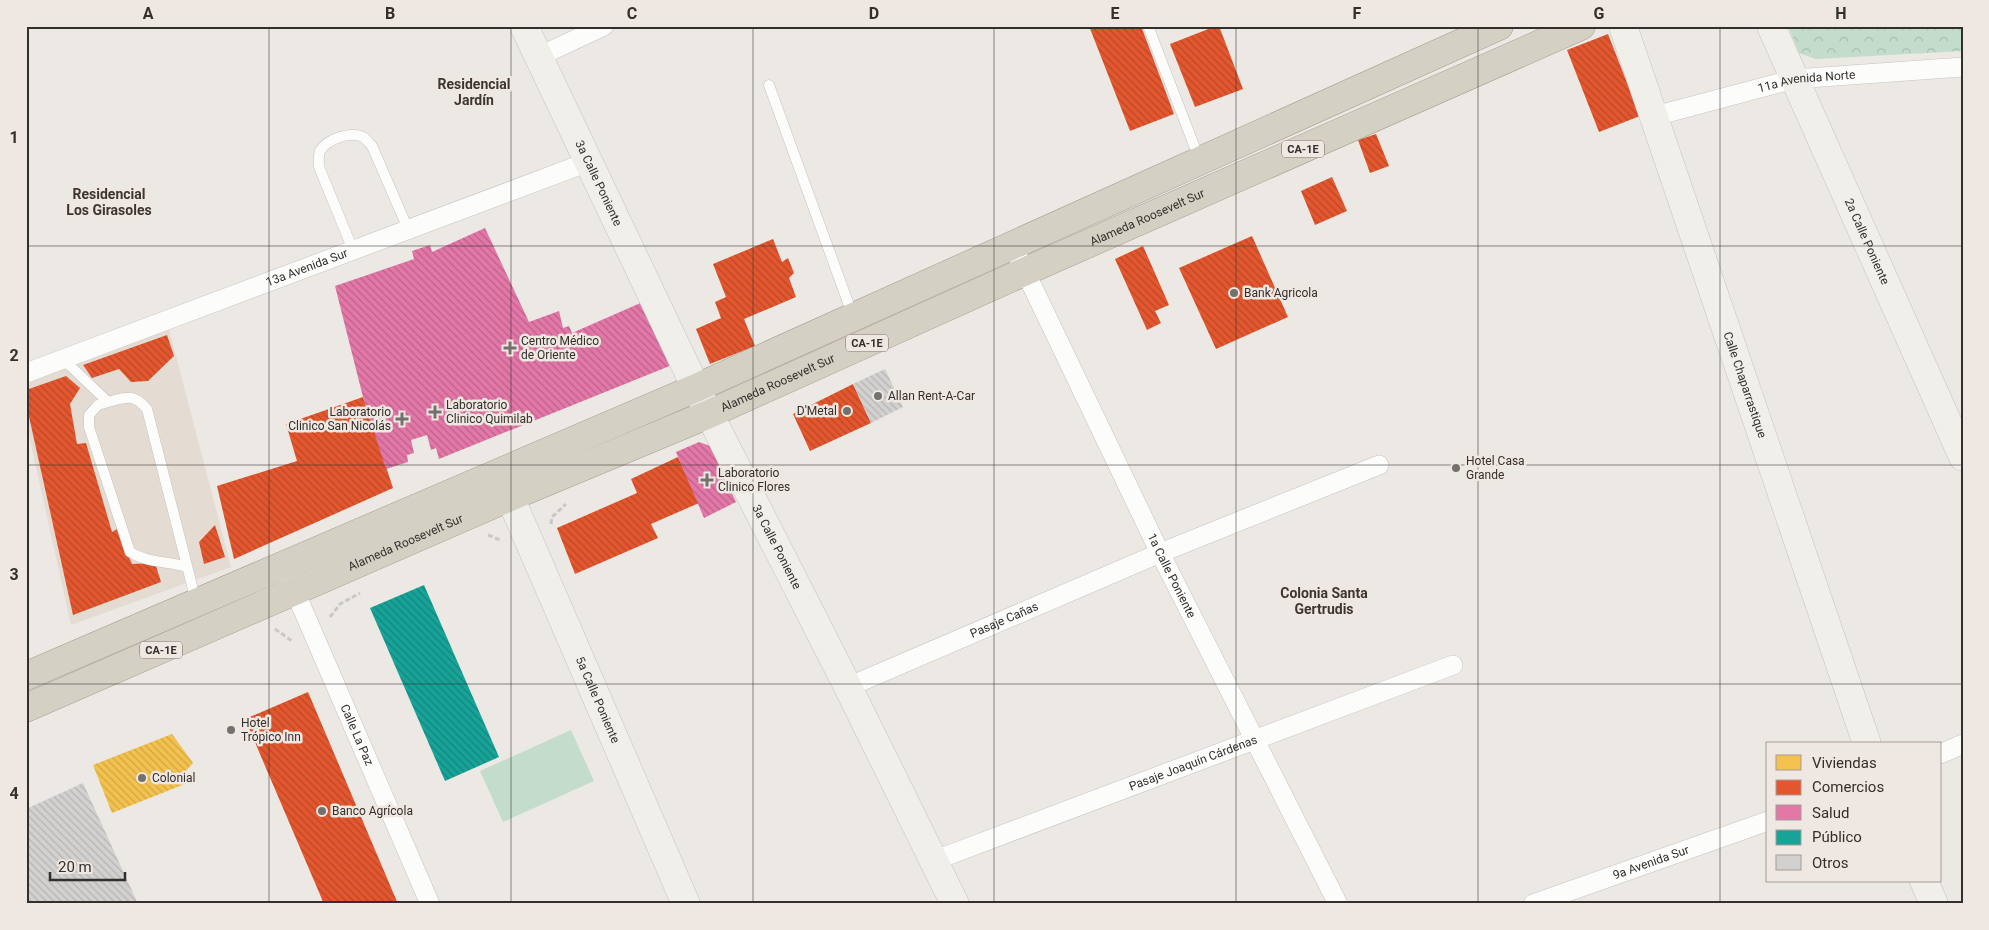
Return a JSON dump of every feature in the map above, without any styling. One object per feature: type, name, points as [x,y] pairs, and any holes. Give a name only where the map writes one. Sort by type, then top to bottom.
[{"type":"highway","name":"CA-1E","points":[[26,676],[696,388],[1012,244],[1197,164],[1499,26]]},
{"type":"highway","name":"Alameda Roosevelt Sur","points":[[26,708],[510,497],[709,414],[1026,271],[1581,26]]},
{"type":"street","name":"3a Calle Poniente","points":[[524,26],[540,56],[588,162],[696,388],[848,686],[955,904]]},
{"type":"street","points":[[540,56],[604,26]]},
{"type":"street","name":"Calle Chaparrastique","points":[[1622,26],[1655,116],[1866,742]]},
{"type":"street","name":"2a Calle Poniente","points":[[1770,26],[1963,457]]},
{"type":"street","name":"11a Avenida Norte","points":[[1655,116],[1794,79],[1963,67]]},
{"type":"street","name":"13a Avenida Sur","points":[[26,373],[588,162]]},
{"type":"street","name":"1a Calle Poniente","points":[[1012,244],[1160,553],[1254,742],[1338,904]]},
{"type":"street","name":"Pasaje Cañas","points":[[848,686],[1160,553],[1379,465]]},
{"type":"street","name":"5a Calle Poniente","points":[[510,497],[686,904]]},
{"type":"street","name":"Calle La Paz","points":[[284,566],[430,904]]},
{"type":"street","name":"Pasaje Joaquín Cárdenas","points":[[933,861],[1254,742],[1454,665]]},
{"type":"street","points":[[1942,753],[1963,744]]},
{"type":"street","name":"9a Avenida Sur","points":[[1533,904],[1766,822]]},
{"type":"street","points":[[1924,882],[1934,904]]},
{"type":"lane","points":[[1148,26],[1197,153],[1197,164]]},
{"type":"lane","points":[[769,85],[850,308],[850,318]]},
{"type":"lane","points":[[353,250],[320,167],[319,153],[325,145],[337,139],[351,136],[363,138],[372,146],[408,229]]},
{"type":"lane","points":[[63,359],[108,402]]},
{"type":"lane","points":[[187,567],[170,561],[141,559],[130,552],[89,427],[90,415],[98,405],[126,397],[138,399],[147,409],[196,602]]},
{"type":"path","points":[[484,534],[505,542]]},
{"type":"path","points":[[316,642],[329,636],[325,623],[340,604],[365,591]]},
{"type":"shaded area","points":[[169,329],[231,567],[71,625],[26,422],[26,380]]},
{"type":"green space","points":[[1788,26],[1963,26],[1963,51],[1816,59],[1799,53]]},
{"type":"green space","points":[[571,730],[594,781],[503,822],[480,771]]},
{"type":"building: Viviendas","name":"Colonial","points":[[172,734],[193,763],[185,772],[185,784],[112,813],[93,765]]},
{"type":"building: Comercios","points":[[1089,26],[1141,26],[1174,114],[1130,131]]},
{"type":"building: Comercios","points":[[1219,26],[1243,89],[1195,107],[1170,44]]},
{"type":"building: Comercios","points":[[1608,34],[1640,116],[1599,132],[1567,50]]},
{"type":"building: Comercios","points":[[1376,134],[1389,166],[1370,173],[1358,140]]},
{"type":"building: Comercios","points":[[1332,177],[1347,211],[1315,225],[1301,191]]},
{"type":"building: Comercios","name":"Bank Agricola","points":[[1252,236],[1288,317],[1216,349],[1179,268]]},
{"type":"building: Comercios","points":[[773,239],[782,262],[788,258],[794,273],[789,278],[796,297],[744,319],[755,346],[710,364],[696,329],[721,318],[715,302],[726,297],[713,264]]},
{"type":"building: Comercios","points":[[1143,246],[1169,305],[1155,311],[1161,323],[1147,330],[1115,259]]},
{"type":"building: Comercios","points":[[167,335],[174,356],[148,381],[131,382],[119,369],[92,378],[83,365]]},
{"type":"building: Comercios","points":[[66,376],[80,388],[70,404],[77,444],[86,443],[112,532],[117,529],[132,564],[155,563],[161,582],[73,615],[26,403],[26,390]]},
{"type":"building: Comercios","points":[[853,384],[871,423],[810,451],[793,414]]},
{"type":"building: Comercios","points":[[363,397],[393,488],[234,559],[217,486],[297,461],[286,424]]},
{"type":"building: Comercios","points":[[678,457],[699,503],[651,524],[658,538],[575,574],[557,528],[637,493],[631,479]]},
{"type":"building: Comercios","points":[[215,525],[225,557],[204,564],[199,542]]},
{"type":"building: Comercios","name":"Banco Agrícola","points":[[308,692],[398,904],[324,904],[245,719]]},
{"type":"building: Salud","name":"Centro Médico de Oriente","points":[[485,228],[529,322],[559,311],[563,328],[569,326],[572,333],[645,301],[677,363],[439,459],[436,448],[431,450],[427,435],[411,440],[414,453],[407,455],[408,462],[386,469],[363,397],[335,286],[414,259],[412,251],[430,245],[432,252]]},
{"type":"building: Salud","name":"Laboratorio Clinico Flores","points":[[699,442],[710,446],[736,502],[704,518],[676,452]]},
{"type":"building: Público","points":[[424,585],[499,757],[445,781],[370,608]]},
{"type":"building: Otros","name":"Allan Rent-A-Car","points":[[885,369],[903,407],[871,423],[853,384]]},
{"type":"building: Otros","points":[[83,783],[138,904],[26,904],[26,809]]},
{"type":"place","name":"Bank Agricola","points":[[1234,293]]},
{"type":"place","name":"Centro Médico de Oriente","points":[[510,348]]},
{"type":"place","name":"Allan Rent-A-Car","points":[[878,396]]},
{"type":"place","name":"D'Metal","points":[[847,411]]},
{"type":"place","name":"Laboratorio Clinico Quimilab","points":[[435,412]]},
{"type":"place","name":"Laboratorio Clinico San Nicolás","points":[[402,419]]},
{"type":"place","name":"Hotel Casa Grande","points":[[1456,468]]},
{"type":"place","name":"Laboratorio Clinico Flores","points":[[707,480]]},
{"type":"place","name":"Hotel Trópico Inn","points":[[231,730]]},
{"type":"place","name":"Colonial","points":[[142,778]]},
{"type":"place","name":"Banco Agrícola","points":[[322,811]]},
{"type":"district","name":"Residencial Jardín","points":[[474,92]]},
{"type":"district","name":"Residencial Los Girasoles","points":[[109,202]]},
{"type":"district","name":"Colonia Santa Gertrudis","points":[[1324,602]]}]
